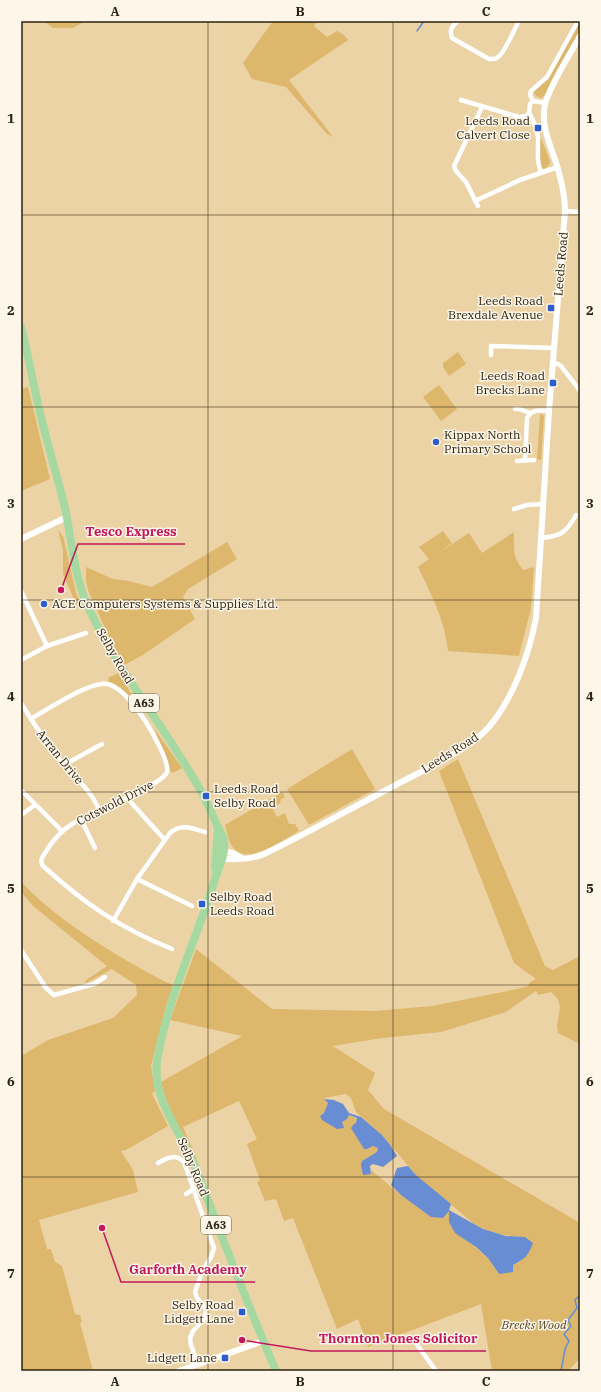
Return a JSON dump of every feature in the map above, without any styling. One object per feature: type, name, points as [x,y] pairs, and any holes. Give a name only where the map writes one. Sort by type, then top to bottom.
[{"type":"highway","name":"Selby Road","points":[[21,327],[24,356],[67,517],[81,590],[89,609],[123,670],[185,764],[210,808],[224,840],[215,867],[217,874],[171,1004],[158,1061],[157,1075],[159,1089],[166,1110],[194,1165],[276,1371]]},
{"type":"main road","name":"Leeds Road","points":[[220,854],[233,853],[242,858],[254,858],[266,853],[443,760],[473,741],[487,729],[506,704],[530,644],[537,611],[549,411],[565,211],[564,193],[558,167],[546,131],[544,115],[546,103],[557,77],[580,36]]},
{"type":"main road","points":[[21,539],[67,517]]},
{"type":"main road","points":[[178,1371],[263,1341]]},
{"type":"street","points":[[458,21],[451,28],[450,32],[452,38],[489,59],[496,59],[501,55],[518,21]]},
{"type":"street","points":[[533,101],[530,95],[531,91],[547,77],[578,21]]},
{"type":"street","points":[[461,100],[516,117],[522,117],[529,113]]},
{"type":"street","points":[[533,101],[546,103]]},
{"type":"street","points":[[533,101],[530,104],[529,113],[538,138],[537,162],[541,173]]},
{"type":"street","points":[[478,206],[466,182],[456,171],[454,166],[482,107]]},
{"type":"street","points":[[475,201],[520,180],[558,167]]},
{"type":"street","points":[[565,211],[580,212]]},
{"type":"street","points":[[490,355],[491,346],[554,348]]},
{"type":"street","points":[[553,364],[558,364],[561,366],[580,391]]},
{"type":"street","points":[[515,409],[530,413]]},
{"type":"street","points":[[525,460],[527,418],[530,413],[536,410],[549,411]]},
{"type":"street","points":[[516,461],[534,460]]},
{"type":"street","points":[[514,509],[527,504],[543,504]]},
{"type":"street","points":[[541,538],[556,536],[564,533],[570,527],[576,515]]},
{"type":"street","points":[[21,591],[46,646]]},
{"type":"street","points":[[21,660],[46,646],[86,633]]},
{"type":"street","name":"Cotswold Drive","points":[[31,719],[68,697],[96,685],[106,684],[120,691],[134,706],[148,725],[160,747],[168,768],[166,774],[158,781],[127,798],[81,819],[62,831],[42,857],[42,864],[65,886],[113,921],[172,949]]},
{"type":"street","name":"Arran Drive","points":[[21,702],[42,737],[64,765],[89,792],[96,802],[99,810]]},
{"type":"street","points":[[64,765],[102,744]]},
{"type":"street","points":[[21,790],[62,831]]},
{"type":"street","points":[[127,798],[164,839]]},
{"type":"street","points":[[21,815],[35,805]]},
{"type":"street","points":[[81,819],[95,848]]},
{"type":"street","points":[[113,921],[137,879],[164,839],[180,827],[187,827],[205,832]]},
{"type":"street","points":[[137,879],[192,906]]},
{"type":"street","points":[[21,950],[41,981],[52,994],[57,995],[94,984],[105,977]]},
{"type":"street","points":[[158,1163],[169,1157],[177,1157],[181,1159],[186,1166],[214,1248],[211,1257],[202,1272],[196,1289],[197,1298],[206,1310],[205,1318],[193,1331],[190,1338],[198,1364]]},
{"type":"street","points":[[186,1194],[194,1189]]},
{"type":"street","points":[[413,1339],[436,1371]]},
{"type":"green space","points":[[44,21],[85,21],[73,28],[53,28]]},
{"type":"green space","points":[[273,21],[317,21],[314,26],[327,37],[337,31],[344,35],[348,40],[289,80],[333,137],[327,134],[286,87],[252,79],[243,63]]},
{"type":"green space","points":[[580,22],[580,30],[545,95],[541,98],[536,96],[534,90],[549,76]]},
{"type":"green space","points":[[541,138],[550,161],[549,165],[544,169],[541,167],[539,159]]},
{"type":"green space","points":[[458,352],[466,364],[449,376],[443,367],[443,363]]},
{"type":"green space","points":[[439,385],[457,409],[441,421],[423,397]]},
{"type":"green space","points":[[28,387],[50,479],[21,491],[21,389]]},
{"type":"green space","points":[[540,414],[544,417],[541,460],[537,459]]},
{"type":"green space","points":[[58,530],[63,536],[76,593],[81,605],[77,606],[63,574],[63,550]]},
{"type":"green space","points":[[443,531],[452,543],[440,552],[469,533],[482,553],[514,532],[514,552],[519,565],[523,570],[534,567],[531,608],[519,656],[448,651],[441,618],[418,567],[429,559],[419,547]]},
{"type":"green space","points":[[227,542],[237,559],[188,589],[183,597],[195,619],[143,655],[124,664],[109,637],[88,590],[86,567],[113,579],[129,581],[152,587]]},
{"type":"green space","points":[[119,673],[136,702],[122,689],[108,681],[109,677]]},
{"type":"green space","points":[[154,728],[182,768],[173,773],[170,771]]},
{"type":"green space","points":[[352,749],[375,789],[309,825],[287,789]]},
{"type":"green space","name":"Brecks Wood","points":[[458,759],[545,966],[553,970],[580,956],[580,1044],[558,1033],[557,1026],[560,1007],[558,999],[551,992],[538,995],[536,991],[506,1012],[441,1032],[382,1038],[333,1046],[375,1073],[368,1090],[384,1109],[580,1223],[580,1358],[568,1371],[492,1371],[481,1304],[368,1347],[358,1319],[337,1329],[293,1218],[284,1221],[276,1199],[265,1201],[257,1182],[260,1180],[247,1144],[257,1139],[239,1101],[183,1127],[197,1159],[195,1158],[175,1121],[161,1082],[242,1036],[170,1020],[196,949],[272,1009],[375,1011],[432,1006],[522,988],[528,986],[530,982],[536,979],[514,963],[439,771]],"holes":[[[346,1094],[351,1098],[356,1112],[382,1135],[416,1175],[473,1223],[492,1232],[525,1237],[522,1260],[499,1274],[488,1258],[467,1240],[449,1210],[415,1204],[401,1195],[371,1170],[371,1174],[362,1161],[378,1152],[378,1148],[373,1146],[367,1149],[356,1123],[357,1119],[349,1115],[342,1122],[320,1116],[324,1113],[328,1103],[324,1098]]]},
{"type":"green space","points":[[282,792],[285,797],[280,800],[281,802],[272,808],[277,817],[285,813],[289,824],[295,824],[299,831],[265,850],[246,854],[238,852],[231,844],[225,825]]},
{"type":"green space","points":[[21,882],[54,912],[89,937],[143,970],[173,985],[166,1006],[151,1066],[155,1090],[152,1094],[168,1126],[126,1150],[121,1151],[133,1170],[138,1192],[39,1220],[47,1249],[51,1249],[55,1262],[62,1266],[75,1314],[80,1315],[82,1322],[80,1323],[93,1371],[21,1371],[21,1056],[48,1040],[113,1018],[137,995],[136,985],[112,969],[86,983],[85,981],[107,966],[33,906],[21,892]]},
{"type":"water","points":[[324,1099],[334,1100],[343,1104],[349,1113],[361,1117],[382,1135],[397,1156],[383,1167],[373,1164],[370,1166],[371,1174],[363,1175],[361,1165],[362,1161],[377,1152],[378,1148],[373,1146],[364,1149],[351,1128],[356,1123],[357,1118],[349,1115],[347,1119],[342,1122],[344,1128],[337,1129],[322,1120],[320,1116],[324,1113],[328,1103]]},
{"type":"water","points":[[408,1166],[416,1175],[451,1204],[449,1210],[483,1229],[506,1236],[525,1237],[533,1243],[526,1257],[513,1265],[513,1272],[499,1274],[488,1258],[476,1247],[455,1233],[449,1222],[449,1211],[443,1218],[431,1217],[401,1195],[391,1185],[397,1168]]},
{"type":"waterway","points":[[417,31],[424,21]]},
{"type":"waterway","points":[[561,1371],[565,1349],[569,1341],[564,1334],[571,1326],[568,1320],[577,1308],[575,1300],[580,1295]]},
{"type":"place","name":"Leeds Road Calvert Close","points":[[538,128]]},
{"type":"place","name":"Leeds Road Brexdale Avenue","points":[[551,308]]},
{"type":"place","name":"Leeds Road Brecks Lane","points":[[553,383]]},
{"type":"place","name":"Kippax North Primary School","points":[[436,442]]},
{"type":"place","name":"Tesco Express","points":[[61,590]]},
{"type":"place","name":"ACE Computers Systems & Supplies Ltd.","points":[[44,604]]},
{"type":"place","name":"Leeds Road Selby Road","points":[[206,796]]},
{"type":"place","name":"Selby Road Leeds Road","points":[[202,904]]},
{"type":"place","name":"Garforth Academy","points":[[102,1228]]},
{"type":"place","name":"Selby Road Lidgett Lane","points":[[242,1312]]},
{"type":"place","name":"Thornton Jones Solicitor","points":[[242,1340]]},
{"type":"place","name":"Lidgett Lane","points":[[225,1358]]}]
